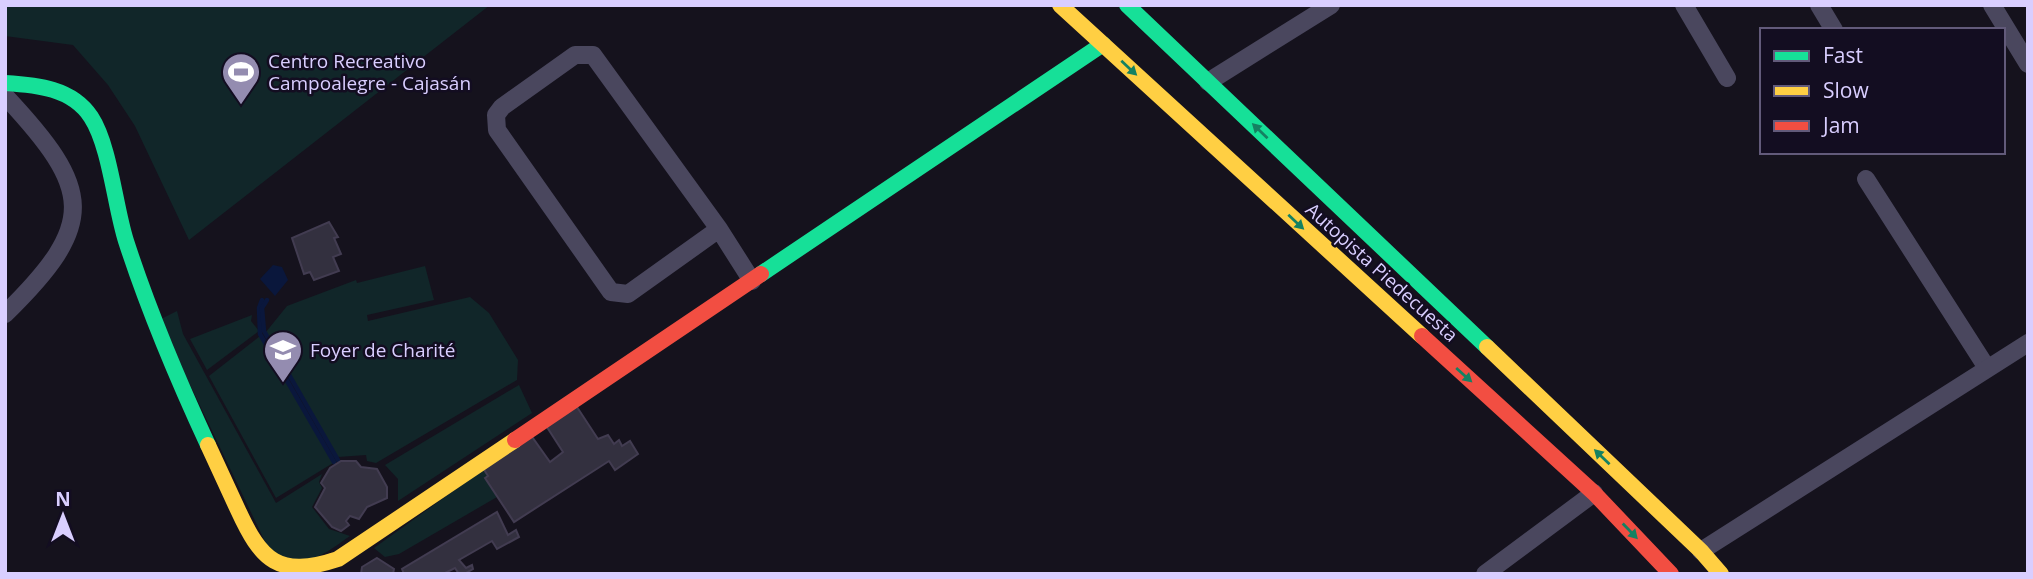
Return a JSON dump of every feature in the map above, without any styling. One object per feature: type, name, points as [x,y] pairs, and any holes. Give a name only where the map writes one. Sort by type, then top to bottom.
[{"type":"main road","name":"Autopista Piedecuesta","points":[[1060,5],[1594,493],[1671,574]]},
{"type":"main road","name":"Autopista Piedecuesta","points":[[1127,5],[1701,551],[1720,574]]},
{"type":"main road","points":[[5,83],[39,85],[67,95],[91,117],[101,142],[125,238],[162,345],[256,550],[267,565],[284,572],[303,573],[330,564],[1103,44]]},
{"type":"street","points":[[1208,82],[1331,5]]},
{"type":"street","points":[[1684,5],[1727,78]]},
{"type":"street","points":[[1819,5],[1833,28]]},
{"type":"street","points":[[1993,5],[2028,64]]},
{"type":"street","points":[[719,229],[628,294],[611,292],[497,130],[496,115],[502,107],[575,55],[593,55],[719,229],[752,281]]},
{"type":"street","points":[[5,96],[44,141],[66,175],[74,202],[72,228],[59,255],[5,314]]},
{"type":"street","points":[[1866,179],[1987,368]]},
{"type":"street","points":[[1701,551],[2028,343]]},
{"type":"street","points":[[1485,574],[1594,493]]},
{"type":"green space","name":"Centro Recreativo Campoalegre - Cajasán","points":[[5,5],[490,5],[189,240],[135,126],[108,85],[73,45],[5,36]]},
{"type":"green space","points":[[425,266],[434,300],[367,315],[368,321],[470,297],[489,313],[518,360],[517,380],[376,463],[367,461],[366,455],[338,457],[266,332],[287,306],[356,280],[357,283]]},
{"type":"green space","points":[[177,311],[183,334],[276,503],[322,474],[319,482],[322,488],[312,507],[329,529],[350,536],[322,555],[294,560],[270,552],[159,320]]},
{"type":"green space","points":[[252,315],[251,321],[259,331],[207,370],[190,339]]},
{"type":"green space","points":[[260,336],[333,463],[276,498],[209,376]]},
{"type":"green space","points":[[519,385],[532,413],[398,501],[398,479],[385,465]]},
{"type":"green space","points":[[484,469],[488,476],[485,478],[497,497],[399,554],[385,557],[374,548]]},
{"type":"water","points":[[273,265],[282,267],[288,280],[275,296],[260,279]]},
{"type":"building","points":[[329,222],[338,237],[334,238],[341,254],[333,257],[339,271],[314,280],[310,272],[304,274],[292,238]]},
{"type":"building","points":[[575,404],[598,439],[608,435],[614,444],[619,440],[622,446],[630,441],[638,454],[615,470],[609,461],[514,522],[485,478],[488,476],[483,468],[530,434],[550,462],[563,452],[545,424]]},
{"type":"building","points":[[341,461],[356,461],[361,467],[377,469],[387,487],[387,498],[367,507],[359,519],[350,516],[346,521],[349,525],[341,531],[332,527],[315,507],[325,488],[321,483],[330,468]]},
{"type":"building","points":[[497,512],[508,535],[516,530],[519,537],[497,549],[492,541],[459,560],[466,568],[472,565],[473,569],[464,574],[459,574],[455,568],[443,574],[404,574],[402,569]]},
{"type":"building","points":[[377,558],[394,569],[393,574],[361,574],[362,567]]},
{"type":"waterway","points":[[262,300],[259,308],[260,334],[334,462]]},
{"type":"waterway","points":[[267,300],[262,308],[264,331],[338,460]]},
{"type":"traffic: fast","points":[[1127,5],[1487,347]]},
{"type":"traffic: fast","points":[[761,274],[1103,44]]},
{"type":"traffic: fast","points":[[5,83],[41,87],[64,94],[83,107],[98,129],[122,227],[135,267],[164,344],[208,445]]},
{"type":"traffic: slow","points":[[1060,5],[1422,336]]},
{"type":"traffic: slow","points":[[1487,347],[1701,551],[1721,574]]},
{"type":"traffic: slow","points":[[208,445],[255,542],[274,561],[300,567],[338,559],[515,440]]},
{"type":"traffic: jam","points":[[515,440],[761,274]]},
{"type":"traffic: jam","points":[[1422,336],[1594,493],[1671,574]]},
{"type":"place","name":"Centro Recreativo Campoalegre - Cajasán","points":[[241,106]]},
{"type":"place","name":"Foyer de Charité","points":[[283,384]]}]
